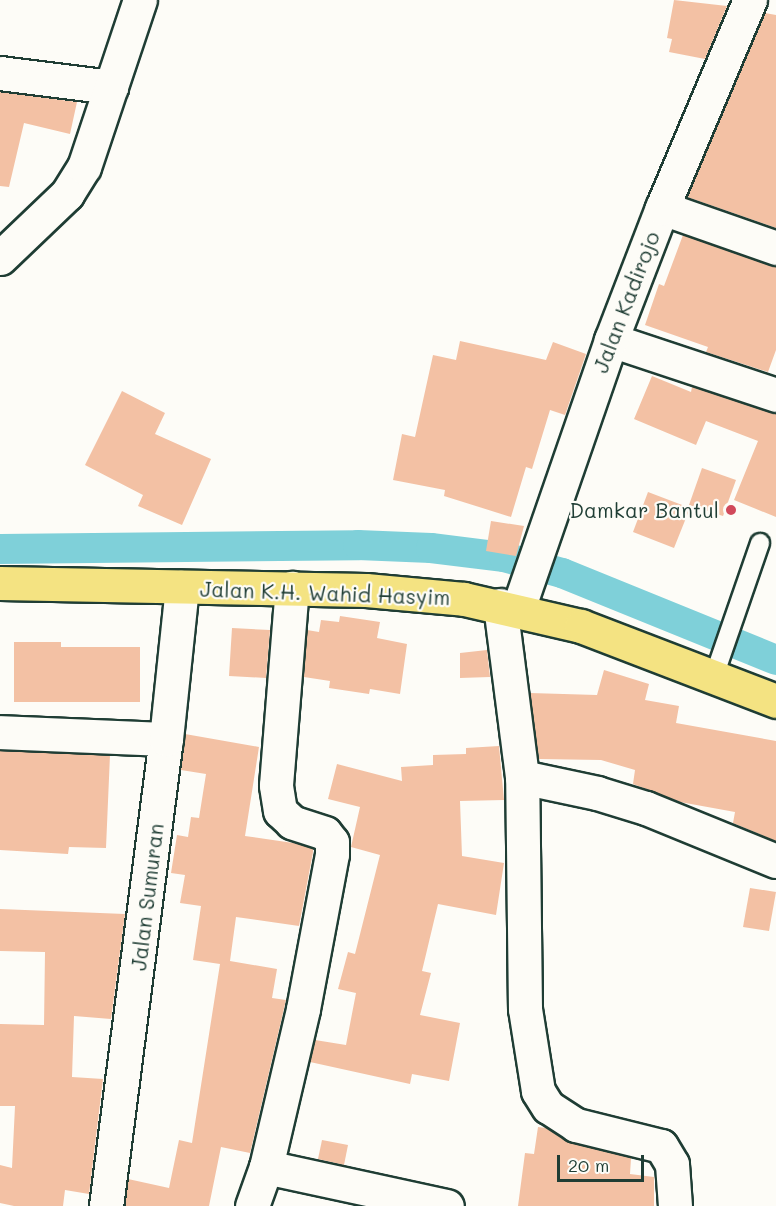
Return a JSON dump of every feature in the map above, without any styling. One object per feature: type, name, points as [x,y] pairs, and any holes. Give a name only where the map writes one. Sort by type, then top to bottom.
[{"type":"main road","name":"Jalan K.H. Wahid Hasyim","points":[[0,583],[292,588],[436,595],[513,605],[716,669],[776,701]]},
{"type":"street","points":[[0,258],[54,207],[84,167],[140,0]]},
{"type":"street","name":"Jalan Kadirojo","points":[[513,605],[534,562],[611,340],[746,1]]},
{"type":"street","points":[[0,73],[111,87]]},
{"type":"street","points":[[662,208],[776,248]]},
{"type":"street","points":[[611,340],[776,395]]},
{"type":"street","name":"Jalan Sumuran","points":[[106,1206],[166,739],[182,587]]},
{"type":"street","points":[[252,1206],[266,1167],[303,1010],[332,854],[329,838],[285,818],[278,802],[276,785],[292,588]]},
{"type":"street","points":[[513,605],[522,777],[525,1009],[538,1091],[548,1107],[576,1125],[653,1142],[661,1146],[672,1164],[675,1206]]},
{"type":"street","points":[[0,732],[166,739]]},
{"type":"street","points":[[522,777],[597,793],[646,808],[776,861]]},
{"type":"street","points":[[266,1167],[447,1206]]},
{"type":"lane","points":[[716,669],[760,543]]},
{"type":"building","points":[[674,0],[727,6],[705,59],[669,52],[672,39],[667,38]]},
{"type":"building","points":[[765,13],[776,15],[776,228],[687,197]]},
{"type":"building","points":[[0,92],[77,102],[70,134],[24,123],[9,187],[0,186]]},
{"type":"building","points":[[683,235],[776,266],[776,350],[768,372],[706,352],[708,347],[645,325],[659,284],[664,286]]},
{"type":"building","points":[[460,341],[546,360],[553,342],[586,354],[565,415],[550,410],[532,469],[526,467],[511,517],[444,496],[445,490],[393,480],[402,434],[415,437],[433,355],[456,360]]},
{"type":"building","points":[[652,376],[691,392],[692,387],[776,413],[776,517],[734,500],[758,441],[706,421],[696,445],[634,419]]},
{"type":"building","points":[[122,391],[165,413],[155,434],[211,459],[182,525],[138,506],[143,495],[85,465]]},
{"type":"building","points":[[702,468],[736,480],[723,516],[689,505]]},
{"type":"building","points":[[648,492],[690,508],[674,548],[633,532]]},
{"type":"building","points":[[491,521],[524,526],[516,556],[486,551]]},
{"type":"building","points":[[340,616],[380,622],[377,638],[407,644],[400,694],[370,689],[369,694],[329,688],[330,681],[304,677],[307,630],[319,632],[321,620],[339,622]]},
{"type":"building","points":[[232,628],[270,630],[266,678],[229,676]]},
{"type":"building","points":[[14,642],[61,642],[61,647],[140,647],[140,702],[14,702]]},
{"type":"building","points":[[487,650],[490,677],[460,678],[460,653]]},
{"type":"building","points":[[604,670],[649,684],[645,700],[679,706],[676,723],[776,741],[776,841],[733,823],[735,812],[680,802],[633,784],[635,770],[601,760],[539,759],[530,693],[597,695]]},
{"type":"building","points":[[185,734],[259,747],[245,836],[300,844],[313,849],[313,852],[299,926],[236,917],[230,961],[277,969],[272,998],[286,1000],[250,1153],[221,1147],[209,1206],[125,1206],[128,1179],[169,1188],[179,1140],[192,1143],[220,964],[193,960],[201,906],[180,903],[185,875],[171,873],[177,835],[188,837],[191,817],[199,818],[206,774],[181,770]]},
{"type":"building","points":[[499,746],[504,800],[460,801],[462,856],[504,863],[496,915],[438,904],[422,971],[431,973],[420,1015],[460,1023],[449,1081],[412,1074],[410,1084],[310,1062],[315,1040],[346,1045],[356,993],[338,989],[348,952],[355,954],[380,855],[351,847],[360,807],[328,799],[337,764],[402,781],[401,767],[433,765],[433,755],[466,754],[466,748]]},
{"type":"building","points":[[0,751],[110,755],[106,848],[69,847],[68,854],[0,850]]},
{"type":"building","points":[[750,888],[776,892],[769,931],[743,927]]},
{"type":"building","points":[[0,909],[125,914],[111,1019],[74,1016],[72,1077],[103,1079],[89,1194],[65,1190],[63,1206],[14,1206],[0,1203],[0,1165],[12,1168],[15,1106],[0,1106],[0,1024],[44,1025],[45,952],[0,951]]},
{"type":"building","points":[[538,1127],[546,1128],[572,1143],[631,1158],[630,1174],[654,1177],[654,1206],[518,1206],[525,1153],[534,1154]]},
{"type":"building","points":[[322,1140],[348,1145],[344,1165],[318,1159]]},
{"type":"waterway","points":[[0,549],[358,545],[431,548],[504,557],[562,573],[776,660]]},
{"type":"place","name":"Damkar Bantul","points":[[731,510]]}]
